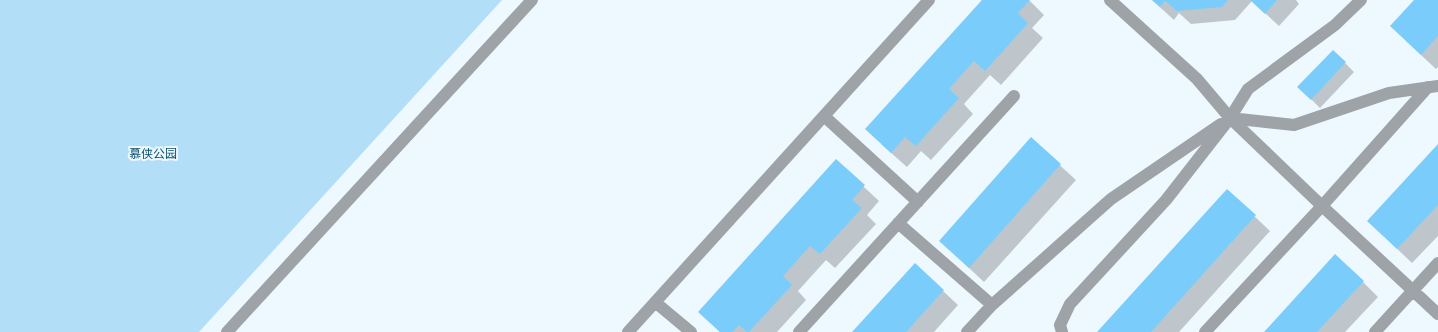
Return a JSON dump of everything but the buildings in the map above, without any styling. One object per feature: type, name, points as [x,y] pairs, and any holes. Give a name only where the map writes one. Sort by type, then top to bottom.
[{"type":"street","points":[[227,332],[532,0]]},
{"type":"street","points":[[628,332],[929,0]]},
{"type":"street","points":[[1110,0],[1197,79],[1230,118],[1438,314]]},
{"type":"street","points":[[1062,332],[1060,325],[1070,304],[1166,200],[1230,118],[1248,89],[1335,25],[1361,0]]},
{"type":"street","points":[[967,332],[992,305],[1112,199],[1230,118],[1294,125],[1389,93],[1433,87]]},
{"type":"street","points":[[1206,332],[1433,87]]},
{"type":"street","points":[[799,332],[1014,96]]},
{"type":"street","points":[[824,116],[918,202]]},
{"type":"street","points":[[898,223],[992,305]]},
{"type":"street","points":[[1375,332],[1438,263]]},
{"type":"street","points":[[655,302],[691,332]]},
{"type":"green space","name":"慕侠公园","points":[[0,0],[502,0],[199,332],[0,332]]}]
